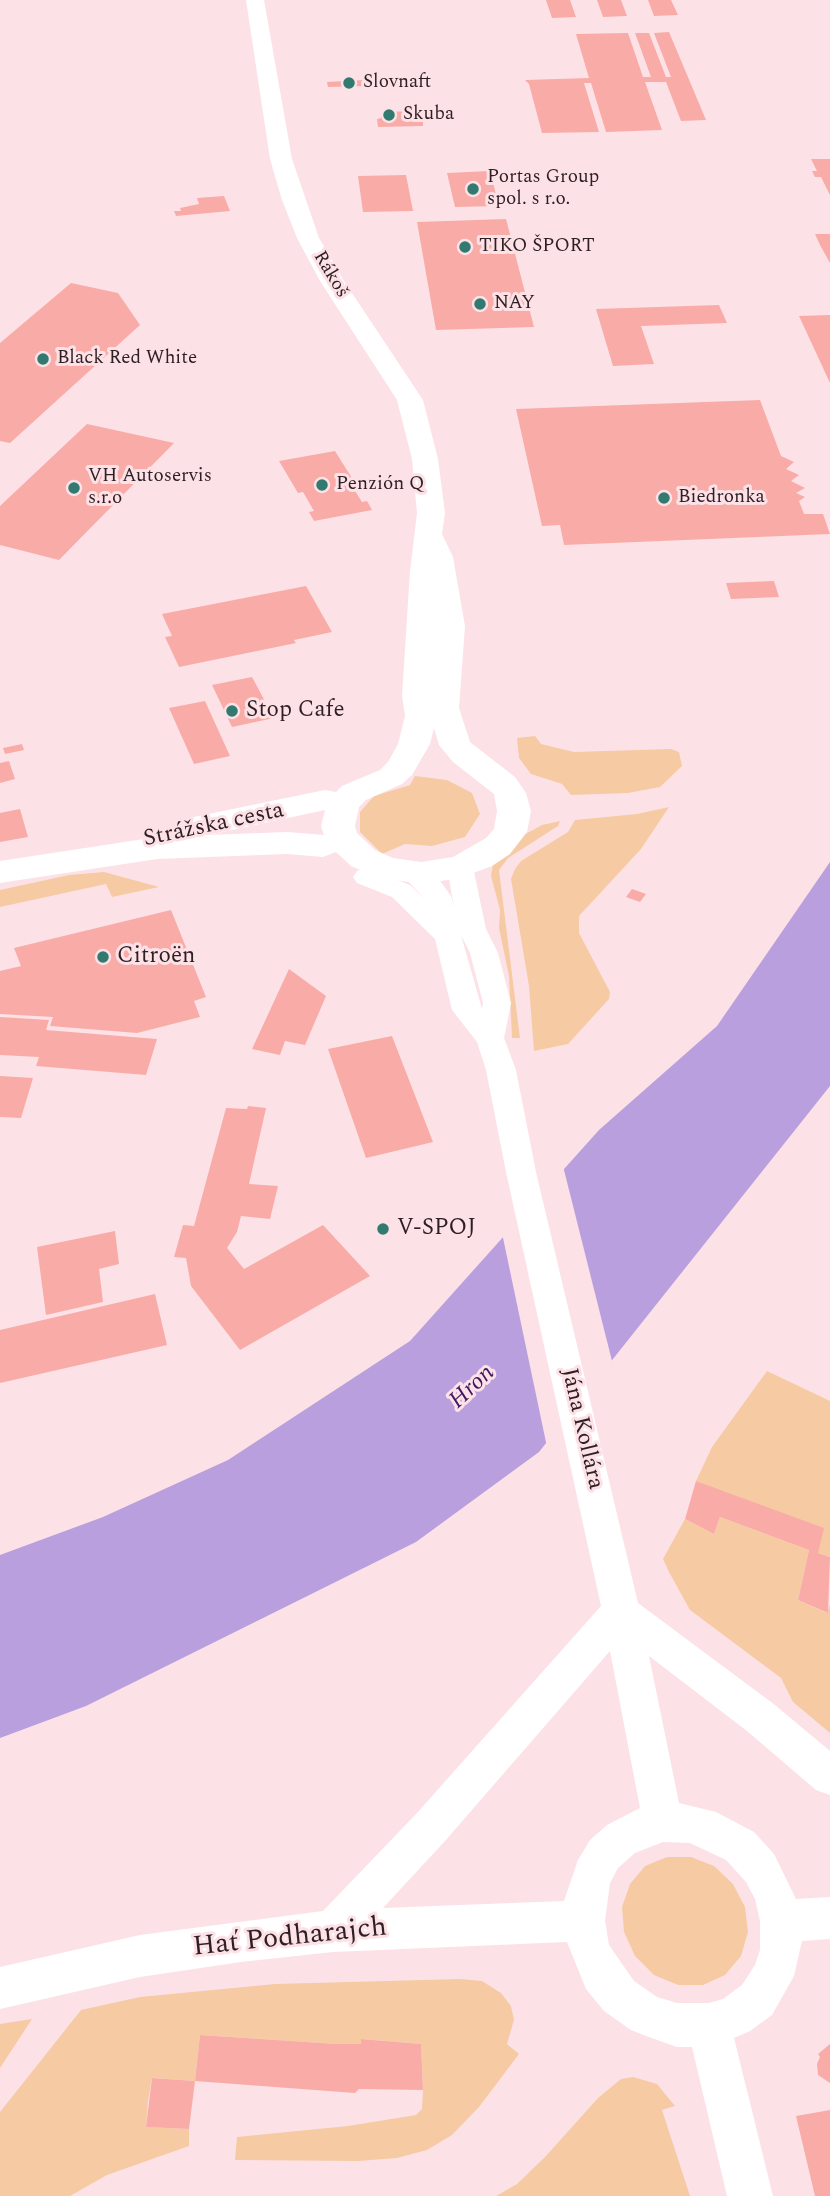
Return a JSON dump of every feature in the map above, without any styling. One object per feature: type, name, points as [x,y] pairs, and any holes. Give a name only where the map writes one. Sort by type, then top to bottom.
[{"type":"street","name":"Rákoš","points":[[255,0],[267,59],[281,159],[293,200],[308,238],[332,281],[410,400],[425,460],[431,513],[430,536],[439,557],[450,626],[443,683],[431,702],[405,716],[391,766]]},
{"type":"street","name":"Rákoš","points":[[431,702],[436,722],[437,745],[451,769]]},
{"type":"street","name":"Rákoš","points":[[431,702],[455,745],[472,763],[492,773],[500,796]]},
{"type":"street","points":[[391,766],[451,769],[500,796],[514,811],[510,832],[498,846],[468,859],[387,872],[340,865],[327,829],[343,804],[365,786],[391,777],[391,766]]},
{"type":"street","name":"Strážska cesta","points":[[0,872],[157,848],[287,843],[327,829]]},
{"type":"street","name":"Strážska cesta","points":[[104,855],[151,836],[327,829]]},
{"type":"street","points":[[468,859],[472,929],[484,953],[497,1003],[490,1038]]},
{"type":"street","points":[[387,872],[401,891],[444,932]]},
{"type":"street","name":"Jána Kollára","points":[[387,872],[429,884],[438,896],[444,913],[444,932],[466,1010],[490,1038],[501,1070],[521,1172],[601,1516],[663,1822]]},
{"type":"street","points":[[333,1931],[431,1827],[620,1612],[761,1718],[830,1776]]},
{"type":"street","points":[[663,1822],[690,1823],[716,1832],[740,1846],[760,1868],[774,1893],[781,1921],[781,1950],[773,1976],[762,1992],[736,2016],[709,2025],[677,2025],[646,2015],[619,1996],[601,1974],[589,1949],[584,1921],[585,1897],[592,1874],[604,1854],[621,1839],[641,1828],[663,1822]]},
{"type":"street","points":[[781,1921],[830,1919]]},
{"type":"street","name":"Hať Podharajch","points":[[0,1988],[141,1956],[333,1931],[584,1921]]},
{"type":"street","points":[[709,2025],[750,2196]]},
{"type":"shaded area","points":[[535,736],[541,744],[574,752],[671,749],[679,752],[682,766],[660,787],[628,793],[571,795],[562,784],[531,774],[519,758],[517,738]]},
{"type":"shaded area","points":[[415,776],[447,780],[472,793],[480,814],[465,837],[432,846],[405,844],[382,854],[360,832],[360,812],[374,796],[410,785]]},
{"type":"shaded area","points":[[669,807],[641,849],[579,916],[579,933],[610,992],[609,999],[568,1044],[534,1051],[529,986],[511,879],[515,869],[521,861],[568,832],[575,820],[637,814]]},
{"type":"shaded area","points":[[560,821],[558,826],[508,858],[499,870],[520,1038],[512,1038],[509,976],[499,928],[500,910],[491,876],[493,864],[520,837],[542,825]]},
{"type":"shaded area","points":[[104,872],[159,887],[112,897],[106,884],[0,907],[0,890],[69,875]]},
{"type":"shaded area","points":[[767,1371],[830,1401],[830,1557],[818,1553],[787,1517],[696,1481],[712,1447]]},
{"type":"shaded area","points":[[720,1517],[809,1550],[798,1600],[827,1613],[830,1605],[830,1733],[793,1702],[781,1678],[690,1610],[669,1572],[663,1559],[685,1519],[714,1534]]},
{"type":"shaded area","points":[[667,1857],[691,1857],[714,1866],[733,1884],[745,1907],[748,1932],[741,1956],[725,1975],[703,1985],[678,1985],[654,1975],[635,1956],[624,1932],[622,1907],[630,1884],[645,1866]]},
{"type":"shaded area","points":[[460,1979],[482,1981],[501,1993],[511,2006],[514,2020],[507,2044],[519,2054],[479,2107],[452,2135],[427,2150],[397,2158],[359,2161],[235,2160],[237,2137],[348,2126],[416,2115],[422,2109],[421,2044],[362,2039],[361,2044],[337,2044],[200,2035],[195,2081],[152,2078],[148,2101],[146,2127],[189,2129],[189,2146],[107,2175],[70,2196],[0,2196],[0,2112],[81,2010],[140,1997],[275,1984]]},
{"type":"shaded area","points":[[32,2019],[0,2068],[0,2024]]},
{"type":"shaded area","points":[[633,2077],[657,2084],[675,2106],[662,2110],[690,2196],[496,2196],[517,2184],[598,2098],[621,2079]]},
{"type":"water","name":"Hron","points":[[830,862],[830,1086],[539,1452],[416,1542],[86,1706],[0,1738],[0,1555],[103,1517],[228,1460],[410,1341],[599,1130],[717,1026]]},
{"type":"pier","points":[[563,1166],[613,1365],[547,1447],[502,1233]]},
{"type":"building","points":[[546,0],[570,0],[576,17],[552,18]]},
{"type":"building","points":[[597,0],[621,0],[627,16],[603,17]]},
{"type":"building","points":[[648,0],[671,0],[678,15],[654,16]]},
{"type":"building","points":[[669,32],[706,120],[681,121],[666,82],[645,82],[662,130],[606,132],[591,83],[584,83],[599,132],[542,133],[529,84],[525,80],[589,78],[576,34],[628,33],[643,77],[651,77],[635,33],[649,33],[666,77],[671,77],[654,33]]},
{"type":"building","points":[[364,80],[365,86],[328,87],[327,82]]},
{"type":"building","points":[[417,111],[417,116],[423,117],[423,126],[378,127],[377,119],[381,118],[382,112]]},
{"type":"building","points":[[811,159],[830,159],[830,195],[821,177],[815,177],[812,171],[817,171]]},
{"type":"building","name":"Portas Group spol. s r.o.","points":[[490,171],[499,206],[455,207],[447,173]]},
{"type":"building","points":[[406,175],[413,211],[363,212],[358,176]]},
{"type":"building","points":[[224,196],[230,211],[176,216],[174,211],[199,204],[197,198]]},
{"type":"building","points":[[506,219],[534,327],[436,330],[417,222]]},
{"type":"building","points":[[815,234],[830,234],[830,263],[820,245]]},
{"type":"building","points":[[71,283],[118,293],[140,325],[10,443],[0,441],[0,343]]},
{"type":"building","points":[[719,305],[727,323],[641,326],[654,364],[613,366],[596,309]]},
{"type":"building","points":[[830,315],[830,383],[799,316]]},
{"type":"building","points":[[760,400],[781,456],[794,462],[786,469],[799,475],[791,481],[805,488],[796,493],[805,497],[799,501],[804,514],[823,514],[830,534],[564,545],[560,525],[542,526],[516,409]]},
{"type":"building","points":[[87,424],[174,443],[59,560],[0,545],[0,506]]},
{"type":"building","points":[[335,451],[355,483],[350,483],[362,502],[367,501],[372,510],[314,521],[309,512],[314,511],[303,492],[298,493],[279,461]]},
{"type":"building","points":[[774,581],[779,597],[731,599],[726,583]]},
{"type":"building","points":[[306,586],[332,632],[294,640],[296,643],[179,667],[165,637],[172,636],[162,614]]},
{"type":"building","points":[[252,677],[274,718],[232,727],[212,685]]},
{"type":"building","points":[[205,701],[230,756],[194,764],[169,708]]},
{"type":"building","points":[[22,744],[24,750],[5,754],[3,748]]},
{"type":"building","points":[[9,761],[15,779],[0,783],[0,763]]},
{"type":"building","points":[[20,809],[28,837],[0,842],[0,813]]},
{"type":"building","points":[[632,889],[646,894],[640,902],[626,897]]},
{"type":"building","points":[[171,910],[206,997],[194,1001],[200,1017],[137,1033],[50,1026],[53,1017],[0,1014],[0,971],[21,966],[14,948]]},
{"type":"building","points":[[289,969],[326,996],[305,1045],[285,1041],[280,1055],[252,1049]]},
{"type":"building","points":[[0,1017],[49,1020],[46,1030],[157,1039],[146,1075],[36,1066],[39,1057],[0,1055]]},
{"type":"building","points":[[392,1036],[433,1142],[366,1158],[328,1049]]},
{"type":"building","points":[[0,1076],[33,1078],[21,1118],[0,1117]]},
{"type":"building","points":[[248,1106],[266,1108],[249,1184],[278,1186],[270,1219],[241,1216],[237,1232],[227,1248],[244,1269],[323,1225],[370,1276],[240,1350],[191,1286],[186,1258],[174,1257],[183,1225],[194,1226],[226,1108],[247,1109]]},
{"type":"building","points":[[115,1231],[119,1264],[99,1269],[103,1302],[46,1315],[37,1247]]},
{"type":"building","points":[[155,1294],[167,1345],[0,1383],[0,1330]]},
{"type":"building","points":[[696,1481],[824,1528],[818,1553],[830,1557],[828,1613],[798,1600],[809,1550],[720,1517],[714,1534],[685,1519]]},
{"type":"building","points":[[200,2035],[337,2044],[361,2044],[361,2039],[421,2044],[423,2090],[359,2089],[355,2093],[195,2081]]},
{"type":"building","points":[[830,2044],[830,2083],[818,2075],[817,2064],[820,2057],[818,2054]]},
{"type":"building","points":[[152,2078],[195,2081],[189,2129],[146,2127]]},
{"type":"building","points":[[830,2110],[830,2196],[815,2196],[796,2116]]},
{"type":"place","name":"Slovnaft","points":[[349,83]]},
{"type":"place","name":"Skuba","points":[[389,115]]},
{"type":"place","name":"Portas Group spol. s r.o.","points":[[473,189]]},
{"type":"place","name":"TIKO ŠPORT","points":[[465,247]]},
{"type":"place","name":"NAY","points":[[480,304]]},
{"type":"place","name":"Black Red White","points":[[43,359]]},
{"type":"place","name":"Penzión Q","points":[[322,485]]},
{"type":"place","name":"VH Autoservis s.r.o","points":[[74,488]]},
{"type":"place","name":"Biedronka","points":[[664,498]]},
{"type":"place","name":"Stop Cafe","points":[[232,711]]},
{"type":"place","name":"Citroën","points":[[103,957]]},
{"type":"place","name":"V-SPOJ","points":[[383,1229]]}]
